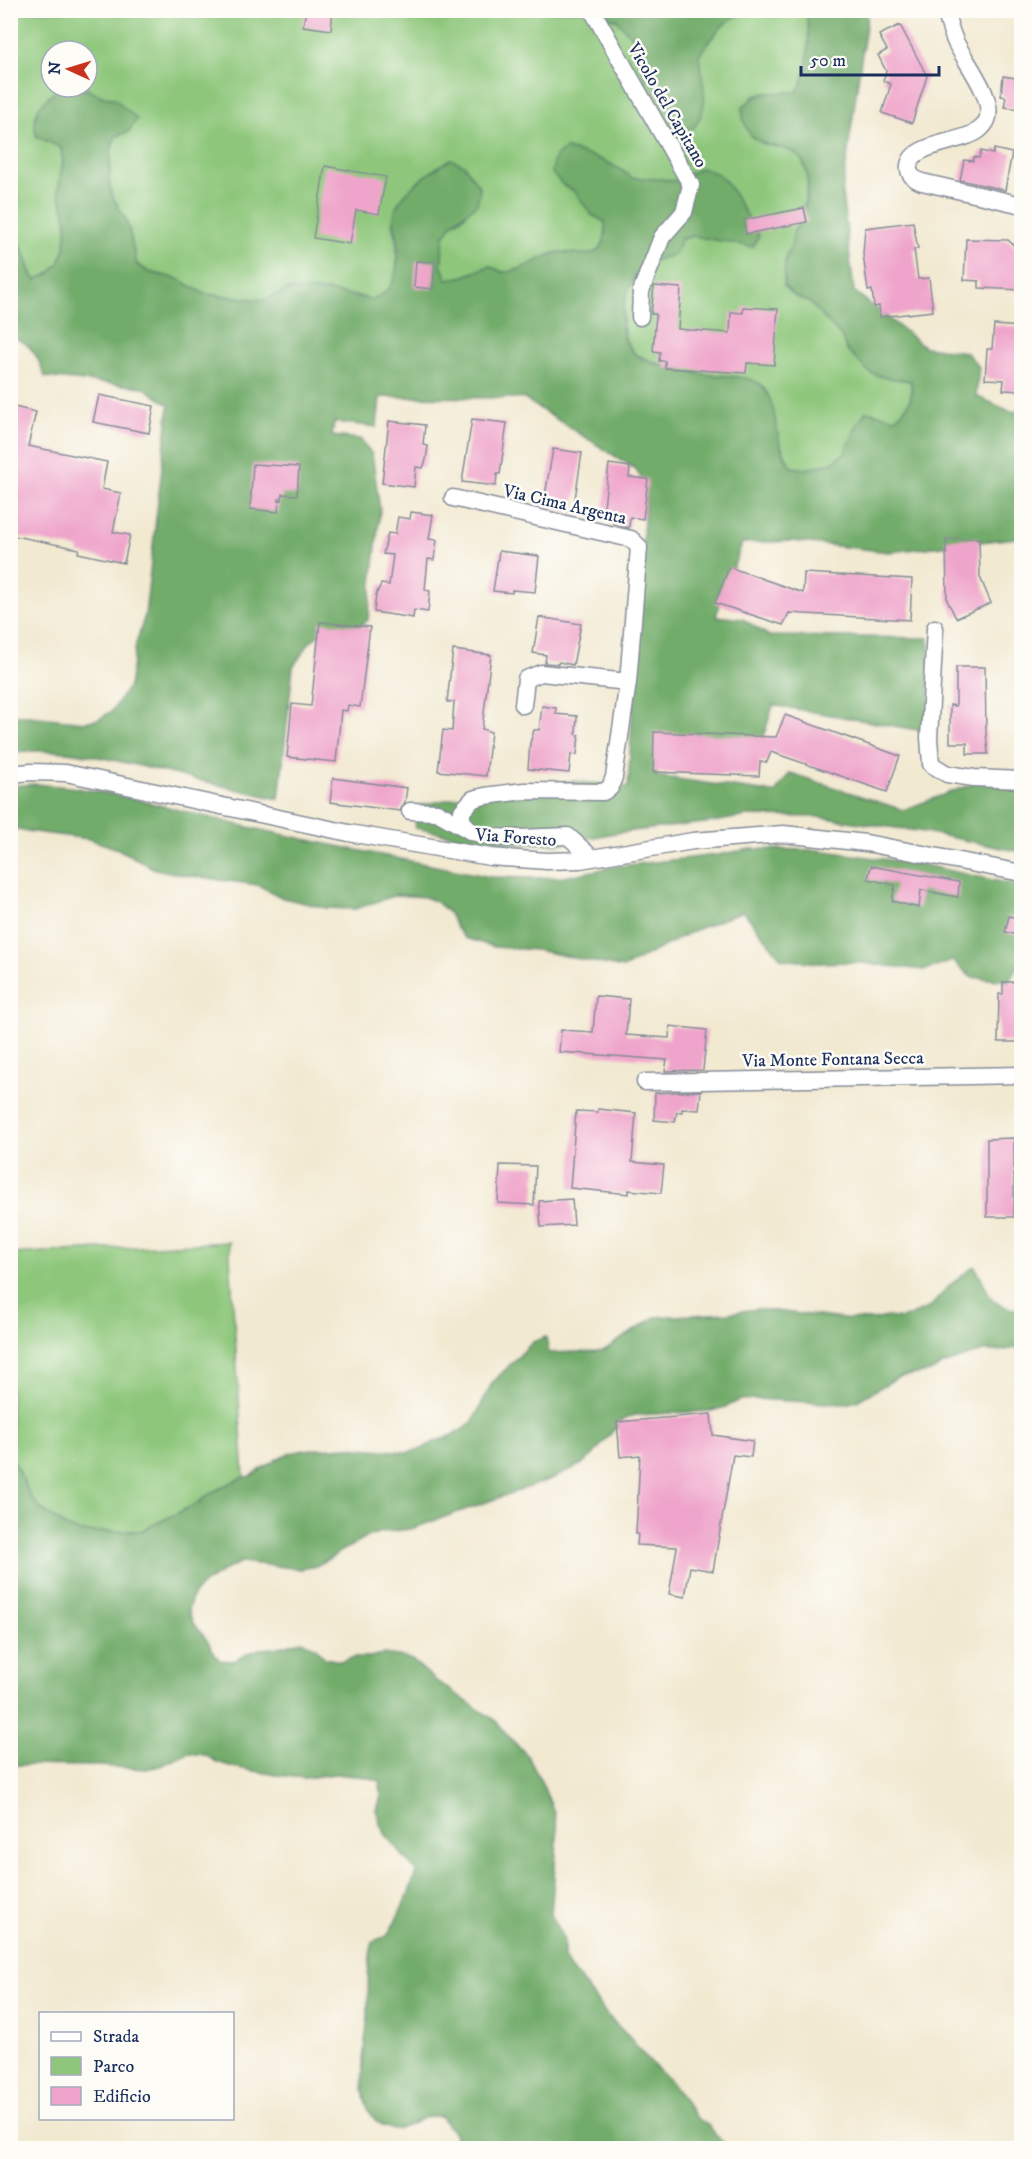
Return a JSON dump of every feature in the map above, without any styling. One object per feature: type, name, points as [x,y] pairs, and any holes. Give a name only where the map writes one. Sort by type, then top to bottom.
[{"type":"street","name":"Vicolo del Capitano","points":[[592,10],[691,185],[684,212],[662,237],[653,259],[641,291],[640,317]]},
{"type":"street","points":[[946,10],[947,20],[956,43],[984,94],[990,110],[987,122],[978,131],[914,155],[909,163],[909,172],[914,179],[922,182],[1022,205]]},
{"type":"street","name":"Via Cima Argenta","points":[[453,498],[630,539],[639,547],[628,682],[614,777],[610,788],[603,792],[524,791],[472,799],[462,811],[462,821],[472,832]]},
{"type":"street","points":[[935,628],[929,738],[932,765],[947,774],[974,778],[1022,780]]},
{"type":"street","points":[[522,705],[526,679],[541,673],[628,682]]},
{"type":"street","name":"Via Foresto","points":[[10,774],[66,773],[349,832],[490,857],[547,861],[592,858],[693,841],[783,834],[866,843],[1020,871]]},
{"type":"street","points":[[411,811],[438,812],[472,832],[492,837],[568,836],[592,858]]},
{"type":"street","name":"Via Monte Fontana Secca","points":[[645,1082],[1022,1075]]},
{"type":"green space","points":[[10,11],[592,11],[616,19],[637,42],[644,74],[644,88],[700,71],[699,55],[718,30],[737,16],[749,14],[791,16],[795,11],[804,11],[809,33],[808,54],[804,79],[797,92],[765,93],[752,97],[763,144],[792,150],[802,160],[807,174],[802,217],[786,257],[784,286],[795,296],[809,302],[841,336],[847,350],[882,377],[911,381],[910,398],[904,410],[895,418],[866,411],[845,453],[833,462],[806,469],[791,467],[779,441],[690,373],[661,365],[635,354],[626,341],[623,327],[624,298],[636,271],[681,239],[694,236],[708,238],[742,209],[727,183],[716,173],[689,176],[675,181],[631,178],[600,159],[566,149],[562,184],[574,191],[592,215],[605,222],[602,246],[595,252],[584,254],[560,252],[509,272],[502,272],[489,266],[462,277],[447,279],[441,265],[444,236],[452,224],[466,215],[393,223],[397,252],[396,275],[390,287],[373,300],[358,296],[288,290],[264,300],[204,294],[178,279],[149,272],[137,264],[127,222],[112,196],[109,182],[111,151],[115,137],[129,131],[115,99],[99,95],[99,39],[39,39],[39,99],[78,99],[36,136],[61,147],[63,162],[58,191],[67,219],[65,249],[59,263],[49,274],[35,280],[13,228],[13,217],[19,200],[15,187],[10,183]]},
{"type":"green space","points":[[592,11],[795,11],[791,16],[744,14],[730,20],[718,30],[699,55],[704,92],[700,118],[694,128],[679,129],[663,126],[644,88],[644,74],[637,42],[616,19]]},
{"type":"green space","points":[[804,11],[868,11],[842,193],[854,291],[925,347],[966,352],[979,367],[976,396],[1010,411],[1021,412],[1021,533],[1016,538],[889,552],[793,541],[742,543],[716,616],[743,619],[769,636],[929,638],[930,732],[773,705],[761,746],[661,735],[656,776],[775,793],[790,773],[903,810],[975,783],[977,769],[1018,774],[1022,776],[1021,852],[925,832],[819,817],[747,816],[615,833],[558,844],[494,844],[415,828],[417,806],[460,797],[573,781],[628,787],[646,484],[634,468],[523,398],[380,397],[377,427],[334,422],[332,436],[360,439],[372,454],[380,510],[368,620],[352,632],[325,630],[310,642],[293,667],[279,799],[84,754],[47,751],[11,753],[11,714],[85,722],[99,719],[112,711],[129,686],[136,644],[145,615],[169,405],[143,387],[45,377],[37,357],[29,347],[24,342],[11,337],[10,183],[15,187],[19,200],[13,213],[13,228],[35,280],[49,274],[59,263],[65,249],[67,219],[58,191],[63,162],[61,148],[36,136],[36,114],[46,99],[99,99],[99,95],[115,99],[137,119],[129,131],[115,137],[111,151],[109,182],[112,196],[127,222],[137,265],[149,272],[178,279],[205,294],[264,300],[288,290],[328,291],[373,300],[389,288],[397,266],[397,235],[394,222],[396,208],[405,194],[420,180],[451,159],[464,165],[480,188],[477,204],[452,224],[444,236],[441,265],[447,279],[462,277],[490,266],[502,272],[509,272],[555,253],[589,254],[602,246],[605,222],[592,215],[574,191],[562,184],[552,173],[554,158],[565,149],[600,159],[617,167],[632,178],[675,181],[701,168],[716,173],[727,183],[759,235],[753,247],[694,236],[681,239],[676,254],[643,266],[634,277],[627,293],[622,321],[625,339],[635,354],[662,366],[705,374],[739,377],[757,382],[770,398],[781,446],[787,461],[791,467],[806,469],[833,462],[845,453],[866,411],[895,418],[909,402],[912,388],[911,381],[882,377],[869,372],[847,350],[841,336],[809,302],[795,296],[784,286],[786,256],[806,203],[807,173],[802,160],[794,153],[762,143],[753,137],[746,126],[742,108],[761,95],[773,92],[797,92],[804,78],[807,63],[809,33]]},
{"type":"green space","points":[[33,784],[84,789],[134,799],[267,831],[491,877],[563,877],[619,866],[750,849],[817,850],[919,864],[1021,886],[1021,962],[1009,981],[971,977],[953,961],[925,970],[852,962],[819,963],[782,959],[743,911],[693,931],[623,968],[537,950],[494,947],[465,938],[449,913],[438,903],[425,897],[396,895],[355,909],[326,908],[283,898],[258,885],[155,869],[118,849],[89,839],[11,829],[11,786]]},
{"type":"green space","points":[[229,1242],[244,1478],[141,1531],[81,1532],[66,1527],[40,1508],[31,1497],[11,1454],[10,1254]]},
{"type":"green space","points":[[974,1266],[994,1301],[1009,1308],[1021,1310],[1021,1347],[983,1351],[942,1365],[930,1372],[898,1377],[857,1401],[844,1404],[755,1399],[740,1400],[711,1411],[635,1415],[622,1420],[593,1455],[582,1464],[554,1478],[411,1529],[368,1536],[316,1566],[301,1569],[242,1562],[203,1584],[193,1595],[188,1609],[193,1623],[203,1634],[219,1660],[234,1661],[260,1649],[275,1648],[302,1641],[315,1647],[325,1658],[340,1661],[383,1654],[398,1656],[412,1660],[435,1680],[496,1721],[527,1755],[554,1812],[557,1842],[551,1914],[564,1941],[564,1956],[570,1969],[607,2015],[671,2082],[696,2117],[709,2126],[727,2148],[452,2148],[455,2134],[440,2116],[427,2117],[395,2129],[384,2126],[373,2118],[363,2091],[362,2075],[371,1950],[373,1941],[387,1936],[408,1896],[416,1871],[387,1837],[380,1824],[377,1810],[381,1796],[380,1781],[366,1777],[335,1774],[305,1778],[276,1775],[233,1767],[205,1755],[189,1753],[160,1766],[146,1769],[11,1765],[10,1454],[31,1497],[40,1508],[66,1527],[81,1532],[141,1531],[198,1503],[211,1493],[238,1479],[251,1476],[291,1453],[348,1447],[408,1452],[422,1449],[448,1437],[473,1421],[492,1383],[533,1342],[546,1337],[549,1353],[603,1351],[655,1317],[757,1309],[844,1319],[873,1320],[887,1317],[902,1319],[930,1307],[950,1285]]},
{"type":"building","points":[[306,10],[333,10],[331,30],[303,26]]},
{"type":"building","points":[[900,25],[927,76],[912,123],[882,113],[891,84],[883,81],[886,71],[878,55],[887,50],[879,35]]},
{"type":"building","points":[[1003,76],[1022,79],[1022,109],[1004,107],[1006,97],[1001,96]]},
{"type":"building","points":[[994,149],[1012,153],[1005,190],[960,180],[964,160],[973,161],[974,157],[979,158],[981,151],[993,154]]},
{"type":"building","points":[[325,166],[386,177],[379,214],[356,210],[350,244],[313,238]]},
{"type":"building","points":[[804,208],[807,222],[746,234],[744,220]]},
{"type":"building","points":[[913,222],[918,249],[914,249],[918,279],[929,278],[933,311],[880,317],[879,306],[874,307],[872,290],[868,291],[863,254],[865,228]]},
{"type":"building","points":[[966,239],[1008,240],[1022,253],[1022,290],[979,288],[979,281],[964,280]]},
{"type":"building","points":[[416,261],[435,262],[433,289],[414,287]]},
{"type":"building","points":[[654,286],[681,288],[678,329],[730,333],[731,312],[743,313],[743,307],[778,309],[774,365],[747,363],[746,373],[665,368],[665,361],[659,361],[660,352],[653,351],[656,314],[651,314]]},
{"type":"building","points":[[994,325],[1022,327],[1022,391],[1003,390],[1004,380],[985,379],[987,349],[992,349]]},
{"type":"building","points":[[99,395],[154,406],[149,433],[93,422]]},
{"type":"building","points":[[10,406],[36,412],[28,446],[107,462],[102,489],[121,493],[113,532],[130,535],[124,563],[78,553],[79,549],[10,535]]},
{"type":"building","points":[[472,419],[507,423],[500,474],[497,474],[496,486],[462,482]]},
{"type":"building","points":[[389,421],[425,425],[423,445],[428,446],[426,460],[423,468],[416,467],[414,487],[382,483]]},
{"type":"building","points":[[553,449],[582,453],[573,512],[543,507]]},
{"type":"building","points":[[253,464],[299,467],[297,495],[282,494],[282,500],[279,499],[278,512],[250,509]]},
{"type":"building","points":[[609,464],[630,467],[629,477],[648,479],[643,519],[630,517],[629,528],[613,524],[614,516],[603,515]]},
{"type":"building","points":[[411,512],[433,515],[429,539],[437,540],[434,560],[428,559],[425,590],[430,591],[428,612],[414,610],[413,618],[374,612],[376,595],[381,584],[389,585],[393,555],[383,554],[388,533],[395,534],[398,517],[410,519]]},
{"type":"building","points":[[979,538],[980,577],[991,603],[956,618],[947,600],[946,539]]},
{"type":"building","points":[[499,551],[539,556],[535,592],[493,591]]},
{"type":"building","points":[[729,567],[803,593],[804,573],[912,579],[910,620],[789,613],[783,625],[715,603]]},
{"type":"building","points":[[539,617],[581,624],[573,665],[559,662],[558,664],[545,663],[546,655],[533,653]]},
{"type":"building","points":[[320,622],[370,627],[360,707],[348,705],[347,711],[341,710],[336,762],[287,757],[292,704],[311,706]]},
{"type":"building","points":[[453,650],[491,655],[482,729],[491,732],[486,776],[438,771],[443,730],[452,731],[454,702],[447,702]]},
{"type":"building","points":[[956,667],[985,667],[988,754],[967,754],[967,743],[950,743],[950,705],[956,706]]},
{"type":"building","points":[[542,706],[556,708],[556,714],[577,716],[576,734],[579,735],[577,755],[571,754],[569,773],[528,769],[530,743],[534,730],[539,730]]},
{"type":"building","points":[[785,715],[900,756],[887,792],[771,752],[767,762],[760,762],[759,776],[653,772],[654,732],[776,737]]},
{"type":"building","points":[[333,778],[407,788],[405,802],[400,811],[330,802]]},
{"type":"building","points":[[871,866],[959,882],[958,897],[921,890],[919,908],[892,901],[895,885],[868,879]]},
{"type":"building","points":[[1009,916],[1022,919],[1022,936],[1005,932]]},
{"type":"building","points":[[1003,982],[1022,982],[1022,1042],[998,1042],[999,994],[1003,994]]},
{"type":"building","points":[[596,996],[629,999],[626,1035],[669,1038],[670,1026],[707,1030],[703,1070],[665,1071],[667,1060],[559,1052],[561,1030],[593,1032]]},
{"type":"building","points":[[701,1091],[699,1110],[682,1109],[682,1112],[677,1112],[675,1122],[654,1120],[655,1093]]},
{"type":"building","points":[[598,1109],[636,1113],[632,1162],[664,1165],[661,1193],[629,1190],[629,1194],[570,1188],[576,1111],[598,1112]]},
{"type":"building","points":[[1014,1138],[1014,1217],[987,1217],[987,1139]]},
{"type":"building","points":[[500,1165],[536,1166],[534,1205],[498,1203]]},
{"type":"building","points":[[572,1199],[574,1225],[541,1227],[539,1201]]},
{"type":"building","points":[[711,1414],[713,1435],[753,1441],[751,1457],[733,1455],[713,1571],[690,1567],[685,1597],[669,1594],[677,1547],[637,1545],[640,1455],[620,1457],[617,1422]]}]
